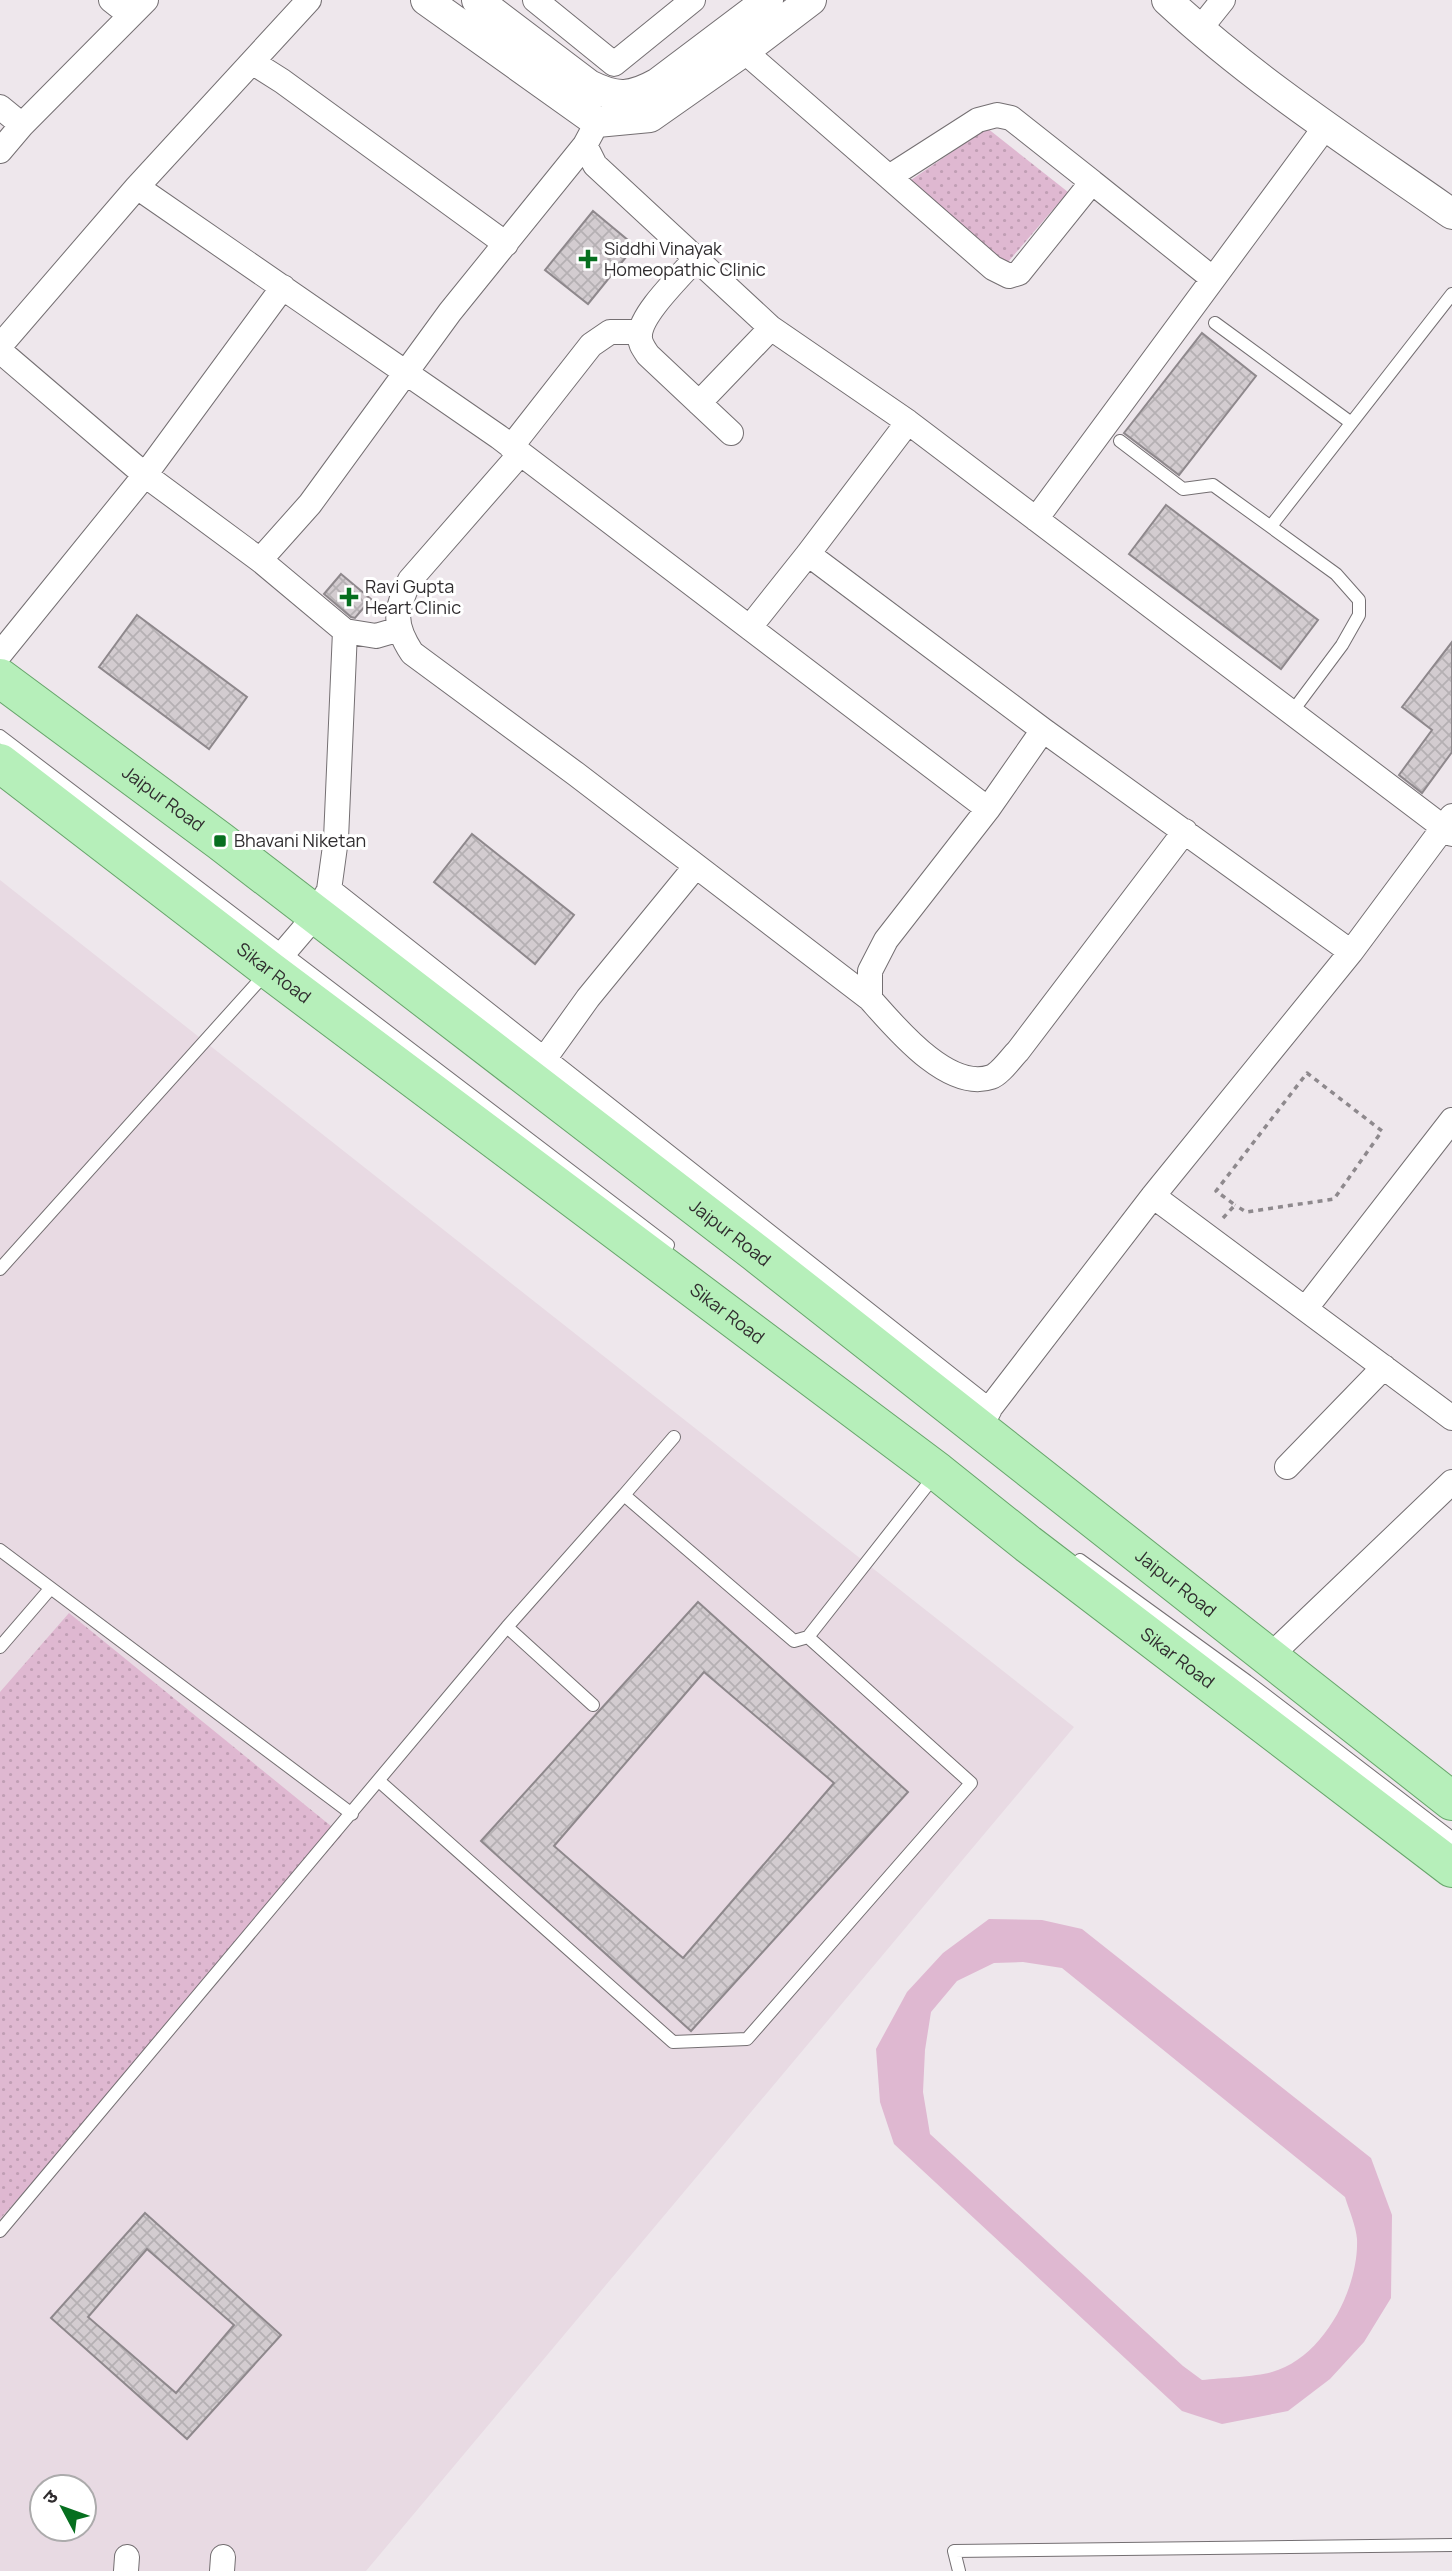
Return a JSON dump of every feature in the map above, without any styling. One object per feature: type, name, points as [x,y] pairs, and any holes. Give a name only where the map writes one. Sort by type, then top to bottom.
[{"type":"main road","name":"Jaipur Road","points":[[0,678],[220,841],[322,903],[536,1069],[756,1253],[982,1419],[1268,1658],[1452,1801]]},
{"type":"main road","name":"Sikar Road","points":[[0,764],[277,961],[1028,1544],[1452,1868]]},
{"type":"street","points":[[0,346],[137,187],[309,0]]},
{"type":"street","points":[[426,0],[591,134],[595,165],[771,328],[908,422],[1292,712],[1449,826],[1352,952],[1153,1196],[982,1419]]},
{"type":"street","points":[[477,0],[567,70],[605,94],[626,96],[648,88],[768,0]]},
{"type":"street","points":[[535,0],[614,64],[693,0]]},
{"type":"street","points":[[591,134],[650,117],[811,0]]},
{"type":"street","points":[[1167,0],[1199,30],[1326,126],[1452,214]]},
{"type":"street","points":[[1199,30],[1223,0]]},
{"type":"street","points":[[0,151],[129,5]]},
{"type":"street","points":[[744,51],[993,268],[1009,276],[1018,273],[1092,181]]},
{"type":"street","points":[[252,62],[506,244]]},
{"type":"street","points":[[260,560],[310,504],[450,312],[591,134],[605,94]]},
{"type":"street","points":[[0,107],[22,125]]},
{"type":"street","points":[[889,177],[978,120],[997,115],[1011,118],[1212,278]]},
{"type":"street","points":[[1036,519],[1326,126]]},
{"type":"street","points":[[137,187],[407,372],[515,450],[988,809]]},
{"type":"street","points":[[697,257],[647,317],[639,332],[640,343],[648,355],[731,433]]},
{"type":"street","points":[[0,654],[145,475],[283,287]]},
{"type":"street","points":[[699,403],[771,328]]},
{"type":"street","points":[[639,332],[610,332],[591,345],[515,450],[410,580],[399,603],[397,619],[401,636],[412,653],[870,999],[908,1042],[948,1071],[970,1080],[993,1077],[1018,1051],[1185,831]]},
{"type":"street","points":[[0,351],[145,475],[260,560],[345,631],[376,636],[400,629]]},
{"type":"street","points":[[750,627],[908,422]]},
{"type":"street","points":[[808,554],[1043,730],[1352,952]]},
{"type":"street","points":[[277,961],[322,903],[336,839],[345,631]]},
{"type":"street","points":[[870,999],[870,971],[886,940],[988,809],[1043,730]]},
{"type":"street","points":[[536,1069],[588,998],[696,866]]},
{"type":"street","points":[[1306,1308],[1452,1120]]},
{"type":"street","points":[[1153,1196],[1452,1418]]},
{"type":"street","points":[[1287,1467],[1384,1367]]},
{"type":"street","points":[[1268,1658],[1452,1482]]},
{"type":"lane","points":[[1271,526],[1452,294]]},
{"type":"lane","points":[[1215,323],[1350,422]]},
{"type":"lane","points":[[1120,441],[1183,489],[1213,485],[1336,574],[1359,600],[1359,615],[1342,645],[1292,712]]},
{"type":"lane","points":[[0,736],[277,961],[683,1257]]},
{"type":"lane","points":[[0,1269],[277,961]]},
{"type":"lane","points":[[0,2231],[508,1628],[674,1437]]},
{"type":"lane","points":[[624,1496],[794,1640],[808,1637],[938,1472]]},
{"type":"lane","points":[[1065,1549],[1247,1681],[1452,1838]]},
{"type":"lane","points":[[0,1550],[352,1814]]},
{"type":"lane","points":[[0,1647],[50,1589]]},
{"type":"lane","points":[[508,1628],[593,1705]]},
{"type":"lane","points":[[379,1781],[673,2042],[747,2039],[971,1783],[808,1637]]},
{"type":"lane","points":[[959,2571],[954,2551],[1452,2545]]},
{"type":"path","points":[[1307,1073],[1382,1131],[1334,1199],[1246,1212],[1235,1205],[1216,1191],[1307,1073]]},
{"type":"path","points":[[1207,1236],[1235,1205]]},
{"type":"shaded area","points":[[987,128],[1068,192],[1002,269],[911,180]]},
{"type":"shaded area","points":[[0,880],[1074,1727],[366,2571],[0,2571]]},
{"type":"shaded area","points":[[69,1613],[342,1835],[0,2219],[0,1692]]},
{"type":"shaded area","points":[[989,1919],[1042,1920],[1082,1929],[1371,2158],[1392,2215],[1391,2298],[1364,2342],[1330,2379],[1288,2411],[1222,2424],[1182,2411],[894,2144],[880,2102],[876,2049],[907,1992],[943,1953]],"holes":[[[1023,1962],[1062,1968],[1345,2197],[1357,2239],[1352,2279],[1334,2319],[1322,2337],[1290,2364],[1265,2374],[1202,2380],[1183,2366],[930,2134],[923,2092],[925,2050],[931,2012],[957,1981],[994,1963]]]},
{"type":"building","points":[[593,211],[635,246],[588,304],[545,270]]},
{"type":"building","points":[[1202,333],[1256,376],[1179,475],[1124,433]]},
{"type":"building","points":[[1166,505],[1318,620],[1281,669],[1129,554]]},
{"type":"building","points":[[341,574],[371,599],[355,618],[324,594]]},
{"type":"building","points":[[137,615],[247,697],[209,749],[99,667]]},
{"type":"building","points":[[1452,642],[1452,752],[1422,793],[1399,775],[1432,730],[1402,707]]},
{"type":"building","points":[[472,834],[574,915],[535,964],[434,882]]},
{"type":"building","points":[[698,1602],[908,1792],[691,2031],[481,1841]],"holes":[[[704,1672],[834,1783],[683,1958],[554,1846]]]},
{"type":"building","points":[[145,2213],[281,2335],[187,2439],[51,2318]],"holes":[[[147,2249],[234,2325],[176,2393],[88,2317]]]},
{"type":"place","name":"Siddhi Vinayak Homeopathic Clinic","points":[[588,259]]},
{"type":"place","name":"Ravi Gupta Heart Clinic","points":[[349,597]]},
{"type":"place","name":"Bhavani Niketan","points":[[220,841]]}]
